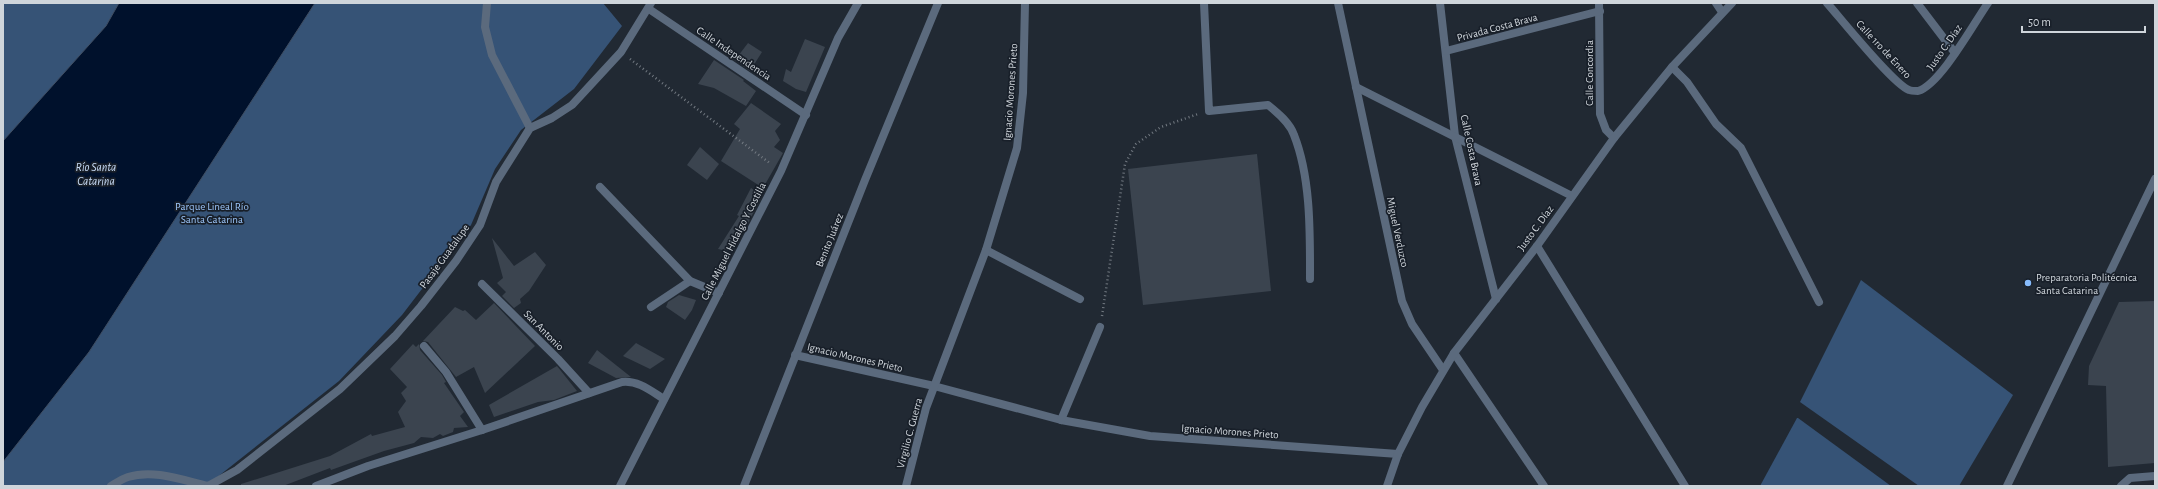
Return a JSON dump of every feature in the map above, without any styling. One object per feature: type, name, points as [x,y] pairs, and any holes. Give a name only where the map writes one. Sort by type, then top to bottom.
[{"type":"street","points":[[487,3],[485,27],[492,55],[530,128],[552,118],[572,104],[621,52],[650,6]]},
{"type":"street","name":"Calle Miguel Hidalgo Y Costilla","points":[[620,486],[781,172],[838,38],[858,3]]},
{"type":"street","name":"Benito Juárez","points":[[744,486],[795,355],[938,3]]},
{"type":"street","name":"Ignacio Morones Prieto","points":[[934,386],[986,250],[1017,148],[1023,93],[1025,3]]},
{"type":"street","points":[[1204,3],[1209,111],[1268,105],[1282,117],[1294,134],[1306,187],[1310,279]]},
{"type":"street","name":"Miguel Verduzco","points":[[1338,3],[1402,300],[1412,324],[1443,370]]},
{"type":"street","name":"Calle Costa Brava","points":[[1440,3],[1455,136],[1496,299]]},
{"type":"street","points":[[1716,3],[1722,12]]},
{"type":"street","name":"Justo C. Díaz","points":[[1387,486],[1398,454],[1443,370],[1454,353],[1537,246],[1614,138],[1672,67],[1732,3]]},
{"type":"street","name":"Calle 1ro de Enero","points":[[1827,3],[1893,78],[1909,91]]},
{"type":"street","points":[[1917,3],[1955,53]]},
{"type":"street","name":"Justo C. Díaz","points":[[1909,91],[1917,91],[1927,87],[1938,76],[1988,3]]},
{"type":"street","name":"Calle Independencia","points":[[650,6],[806,115]]},
{"type":"street","name":"Privada Costa Brava","points":[[1446,51],[1600,7]]},
{"type":"street","name":"Calle Concordia","points":[[1600,7],[1600,114],[1606,130],[1614,138]]},
{"type":"street","points":[[1672,67],[1687,82],[1716,124],[1741,148],[1819,302]]},
{"type":"street","points":[[1356,87],[1572,196]]},
{"type":"street","name":"Pasaje Guadalupe","points":[[208,486],[237,470],[340,389],[395,336],[456,261],[480,225],[496,182],[530,128]]},
{"type":"street","points":[[2007,486],[2155,179]]},
{"type":"street","points":[[600,187],[690,282],[719,293]]},
{"type":"street","points":[[1537,246],[1684,486]]},
{"type":"street","points":[[986,250],[1080,299]]},
{"type":"street","points":[[652,307],[690,282]]},
{"type":"street","name":"San Antonio","points":[[482,284],[558,359],[589,393]]},
{"type":"street","points":[[1061,420],[1100,327]]},
{"type":"street","points":[[424,346],[446,372],[482,430]]},
{"type":"street","points":[[1454,353],[1544,486]]},
{"type":"street","name":"Ignacio Morones Prieto","points":[[795,355],[934,386],[1061,420],[1150,436],[1398,454]]},
{"type":"street","points":[[316,486],[368,466],[482,430],[589,393],[631,381],[664,399]]},
{"type":"street","name":"Virgilio C. Guerra","points":[[906,486],[926,408],[934,386]]},
{"type":"street","points":[[111,486],[127,477],[147,475],[170,476],[208,486]]},
{"type":"street","points":[[2121,486],[2130,478],[2155,476]]},
{"type":"path","points":[[621,52],[781,172]]},
{"type":"path","points":[[1100,327],[1125,164],[1136,144],[1161,127],[1209,111]]},
{"type":"green space","name":"Parque Lineal Río Santa Catarina","points":[[3,3],[603,3],[622,26],[574,89],[521,130],[495,169],[471,225],[402,315],[339,381],[206,486],[3,486]]},
{"type":"green space","points":[[1861,280],[2013,395],[1959,486],[1919,486],[1800,402]]},
{"type":"green space","points":[[1798,418],[1891,486],[1760,486]]},
{"type":"water","name":"Río Santa Catarina","points":[[119,3],[315,3],[89,352],[3,462],[3,141],[106,26]]},
{"type":"building","points":[[805,39],[825,47],[806,92],[796,89],[783,81],[786,69],[791,72]]},
{"type":"building","points":[[748,43],[762,52],[750,71],[735,60]]},
{"type":"building","points":[[714,60],[744,80],[743,81],[756,91],[746,106],[714,88],[698,84]]},
{"type":"building","points":[[751,103],[781,124],[775,131],[780,140],[774,147],[783,153],[763,188],[721,161],[740,129],[734,124]]},
{"type":"building","points":[[700,147],[719,164],[707,180],[687,165]]},
{"type":"building","points":[[1257,154],[1271,291],[1143,305],[1128,169]]},
{"type":"building","points":[[751,188],[762,196],[733,252],[718,249],[739,216],[737,215]]},
{"type":"building","points":[[492,238],[514,266],[535,252],[546,265],[529,291],[520,299],[521,303],[514,308],[502,296],[506,292],[497,283],[503,278]]},
{"type":"building","points":[[679,295],[696,300],[692,310],[685,320],[666,307],[668,302]]},
{"type":"building","points":[[2155,301],[2155,463],[2108,467],[2106,386],[2088,385],[2089,366],[2119,302]]},
{"type":"building","points":[[494,303],[535,346],[485,393],[474,367],[456,377],[428,342],[423,341],[455,307],[463,311],[465,310],[476,320]]},
{"type":"building","points":[[636,343],[665,359],[650,369],[623,356]]},
{"type":"building","points":[[413,344],[416,347],[419,344],[420,350],[442,375],[446,382],[444,383],[464,412],[460,416],[468,427],[454,428],[453,432],[443,436],[440,434],[433,438],[421,437],[414,443],[384,451],[331,470],[330,468],[283,486],[241,486],[241,484],[330,456],[371,434],[372,436],[405,427],[398,412],[406,401],[401,393],[407,387],[390,369]]},
{"type":"building","points":[[597,350],[631,377],[616,378],[588,363]]},
{"type":"building","points":[[557,366],[577,391],[554,400],[538,402],[494,417],[489,405]]},
{"type":"place","name":"Preparatoria Politécnica Santa Catarina","points":[[2028,283]]}]
